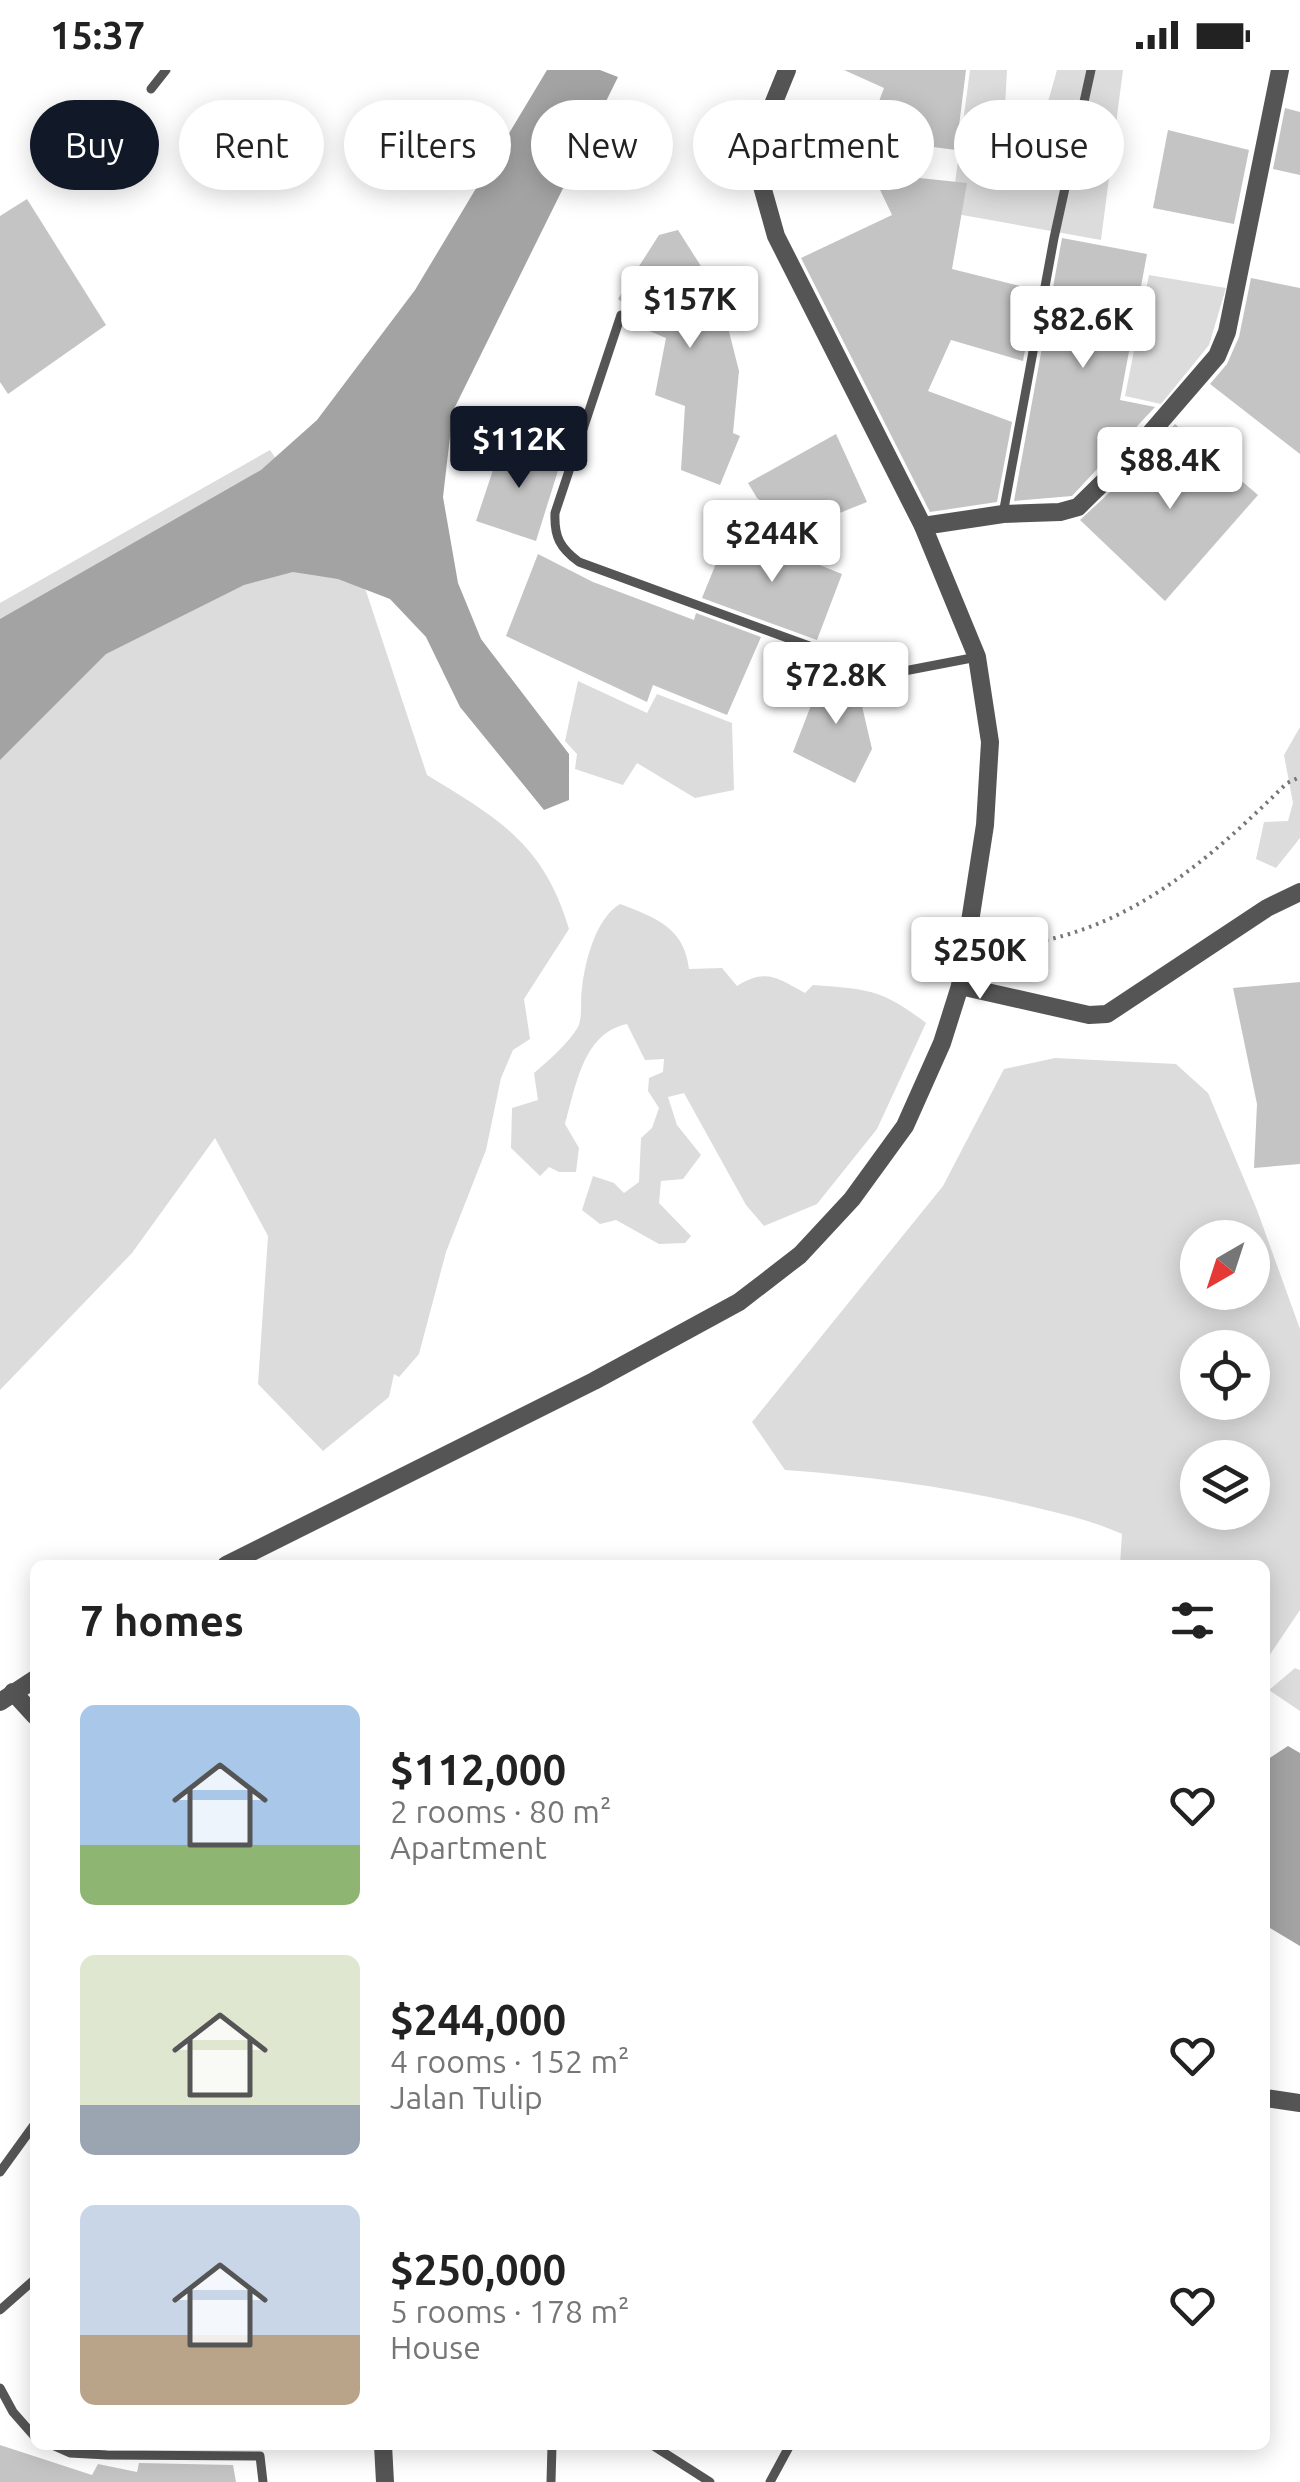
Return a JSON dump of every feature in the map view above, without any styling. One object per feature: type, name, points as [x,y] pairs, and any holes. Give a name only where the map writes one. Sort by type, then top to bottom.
[{"type":"street","points":[[236,1560],[594,1381],[739,1302],[800,1255],[852,1199],[905,1126],[942,1042],[960,986],[985,825],[990,742],[977,657],[924,526],[776,236],[758,172],[765,124],[786,70]]},
{"type":"street","points":[[924,526],[1078,507],[1135,451],[1217,356],[1227,332],[1280,70]]},
{"type":"street","points":[[960,986],[1089,1015],[1108,1014],[1268,908],[1300,892]]},
{"type":"street","points":[[30,1682],[6,1697],[30,1713]]},
{"type":"street","points":[[1270,2099],[1300,2104]]},
{"type":"street","points":[[383,2450],[385,2482]]},
{"type":"lane","points":[[151,89],[166,70]]},
{"type":"lane","points":[[1003,514],[1054,238],[1091,70]]},
{"type":"lane","points":[[621,314],[556,513],[554,532],[563,550],[579,562],[867,667],[899,672],[977,657]]},
{"type":"lane","points":[[0,2172],[30,2131]]},
{"type":"lane","points":[[0,2310],[30,2283]]},
{"type":"lane","points":[[0,2388],[30,2431]]},
{"type":"lane","points":[[63,2450],[107,2455],[259,2451],[263,2482]]},
{"type":"lane","points":[[551,2482],[552,2450]]},
{"type":"lane","points":[[660,2450],[710,2482]]},
{"type":"lane","points":[[770,2482],[787,2450]]},
{"type":"path","points":[[994,948],[1055,938],[1112,918],[1198,866],[1287,783],[1300,777]]},
{"type":"shaded area","points":[[547,70],[600,70],[618,77],[607,100],[531,100],[531,190],[562,190],[453,411],[443,497],[458,583],[481,639],[569,754],[569,800],[544,810],[460,707],[426,637],[390,599],[338,579],[293,572],[244,585],[106,654],[0,760],[0,619],[261,470],[317,420],[415,290],[475,190],[511,190],[511,130]]},
{"type":"shaded area","points":[[970,70],[1007,70],[1005,100],[966,100]]},
{"type":"shaded area","points":[[1057,70],[1123,70],[1119,100],[1049,100]]},
{"type":"shaded area","points":[[954,190],[1107,190],[1101,240],[951,213]]},
{"type":"shaded area","points":[[1149,275],[1226,288],[1209,345],[1161,404],[1125,396]]},
{"type":"shaded area","points":[[270,450],[366,591],[427,775],[516,837],[546,875],[569,929],[524,999],[530,1039],[513,1050],[501,1078],[486,1150],[446,1252],[419,1354],[399,1377],[394,1374],[389,1397],[323,1451],[258,1384],[268,1236],[215,1138],[132,1253],[0,1390],[0,603]]},
{"type":"shaded area","points":[[578,681],[647,713],[657,694],[732,723],[734,790],[695,798],[637,763],[623,785],[575,769],[577,754],[565,741]]},
{"type":"shaded area","points":[[1300,727],[1300,838],[1276,868],[1256,859],[1264,822],[1288,821],[1293,803],[1284,755]]},
{"type":"shaded area","points":[[620,904],[666,926],[681,943],[689,969],[722,968],[737,986],[764,976],[805,993],[813,985],[861,990],[897,1003],[926,1023],[877,1129],[817,1204],[764,1226],[746,1205],[684,1093],[668,1097],[677,1125],[701,1155],[683,1179],[661,1181],[659,1203],[691,1236],[685,1243],[659,1244],[616,1220],[600,1224],[582,1210],[593,1176],[614,1183],[624,1193],[639,1182],[641,1138],[652,1128],[659,1108],[648,1091],[649,1078],[663,1072],[664,1059],[645,1060],[627,1024],[600,1038],[578,1078],[565,1124],[579,1148],[576,1172],[559,1172],[549,1167],[540,1176],[511,1148],[512,1108],[538,1100],[534,1073],[564,1046],[578,1027],[581,992],[593,941],[604,919]]},
{"type":"shaded area","points":[[1055,1058],[1176,1064],[1208,1093],[1261,1220],[1180,1220],[1180,1310],[1270,1310],[1270,1246],[1300,1329],[1300,1610],[1270,1655],[1270,1560],[1120,1560],[1122,1534],[1074,1517],[936,1487],[785,1470],[752,1422],[943,1186],[1004,1069]]},
{"type":"shaded area","points":[[1295,1668],[1300,1670],[1300,1711],[1270,1691]]},
{"type":"shaded area","points":[[1288,1746],[1300,1753],[1300,1946],[1270,1928],[1270,1758]]},
{"type":"building","points":[[844,70],[966,70],[962,100],[954,100],[954,150],[934,147],[934,100],[879,100],[884,88]]},
{"type":"building","points":[[1285,108],[1300,112],[1300,175],[1273,169]]},
{"type":"building","points":[[1168,130],[1249,150],[1234,224],[1153,208]]},
{"type":"building","points":[[934,180],[954,182],[954,190],[966,190],[952,269],[1036,290],[1023,361],[951,340],[928,391],[1012,422],[997,502],[930,512],[801,258],[892,215],[880,190],[934,190]]},
{"type":"building","points":[[27,199],[106,325],[8,394],[0,382],[0,216]]},
{"type":"building","points":[[678,230],[720,296],[739,371],[733,433],[740,436],[720,485],[681,470],[685,406],[655,395],[666,338],[628,322],[630,308],[618,299],[659,235]]},
{"type":"building","points":[[1062,238],[1147,254],[1120,400],[1155,407],[1072,496],[1014,501]]},
{"type":"building","points":[[1251,278],[1300,288],[1300,454],[1210,384],[1227,364],[1239,337]]},
{"type":"building","points":[[1175,424],[1258,495],[1165,601],[1080,520],[1125,482]]},
{"type":"building","points":[[836,434],[867,502],[797,530],[757,498],[748,483]]},
{"type":"building","points":[[503,440],[561,461],[536,541],[476,521]]},
{"type":"building","points":[[730,529],[842,574],[817,640],[702,598]]},
{"type":"building","points":[[538,554],[593,582],[694,620],[696,613],[761,637],[727,715],[653,685],[647,702],[506,636]]},
{"type":"building","points":[[827,664],[855,676],[872,749],[855,783],[793,752]]},
{"type":"building","points":[[1300,982],[1300,1164],[1254,1168],[1257,1104],[1233,988]]},
{"type":"building","points":[[0,2445],[92,2475],[98,2464],[137,2472],[139,2463],[233,2465],[236,2482],[0,2482]]}]
